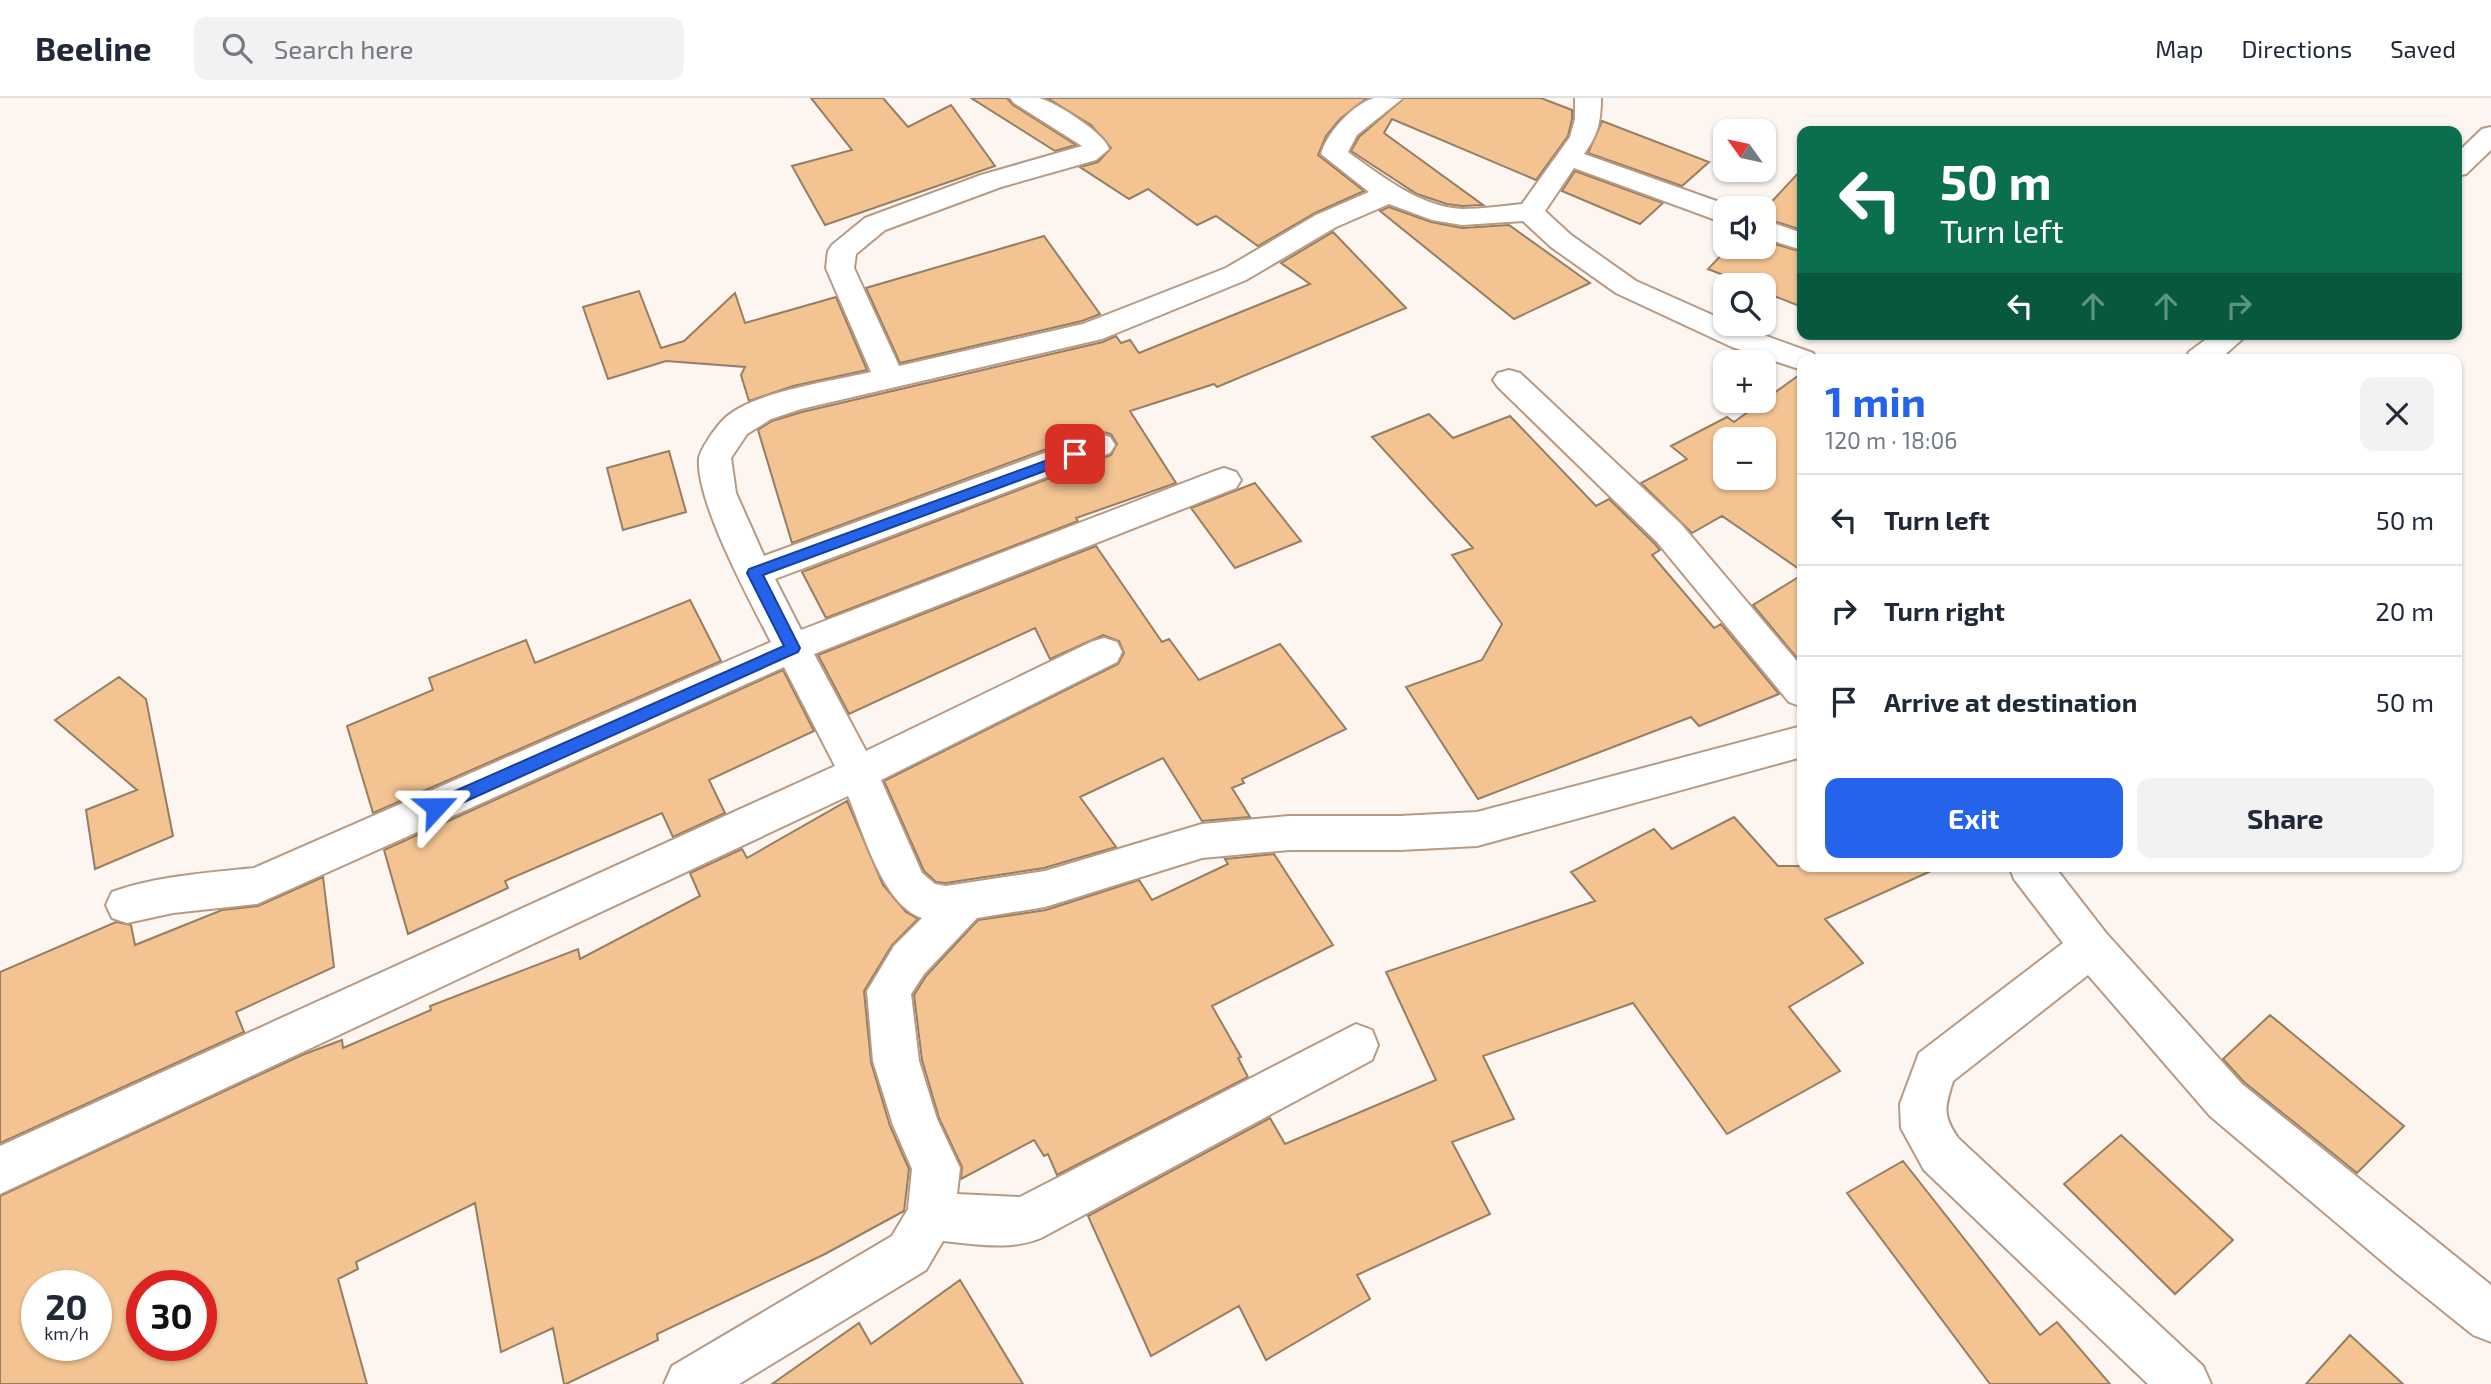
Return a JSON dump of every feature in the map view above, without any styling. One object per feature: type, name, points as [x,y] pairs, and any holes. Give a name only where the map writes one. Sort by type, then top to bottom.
[{"type":"street","points":[[890,378],[840,268],[842,251],[875,224],[991,181],[1096,149],[1095,144],[1086,136],[1023,98]]},
{"type":"street","points":[[1530,212],[1583,137],[1588,119],[1588,98]]},
{"type":"street","points":[[1389,99],[1362,117],[1342,135],[1335,146],[1334,154],[1388,194],[1442,214],[1462,217],[1530,212],[1561,241],[1626,287],[1742,340],[1797,358]]},
{"type":"street","points":[[2463,162],[2491,135]]},
{"type":"street","points":[[1569,156],[1713,209]]},
{"type":"street","points":[[1388,194],[1326,221],[1236,274],[1091,332],[793,400],[760,412],[736,426],[715,457],[719,493],[754,573],[858,773],[907,885],[925,901],[946,904],[1045,889],[1202,841],[1289,833],[1400,833],[1477,828],[1797,742]]},
{"type":"street","points":[[1776,232],[1797,240]]},
{"type":"street","points":[[2207,354],[2225,340]]},
{"type":"street","points":[[1509,380],[1669,533],[1797,686]]},
{"type":"street","points":[[754,573],[1100,445]]},
{"type":"street","points":[[127,905],[173,895],[257,886],[792,648],[1224,480]]},
{"type":"street","points":[[0,1170],[858,773],[1104,652]]},
{"type":"street","points":[[2034,872],[2091,947],[2226,1100],[2413,1256],[2491,1317]]},
{"type":"street","points":[[690,1384],[909,1253],[931,1215],[936,1168],[916,1125],[896,1061],[889,992],[909,960],[966,901]]},
{"type":"street","points":[[2091,947],[1935,1068],[1923,1104],[1924,1128],[1941,1154],[2185,1384]]},
{"type":"street","points":[[931,1215],[984,1221],[1024,1221],[1356,1045]]},
{"type":"building","points":[[811,98],[883,98],[908,127],[951,105],[995,166],[825,225],[792,166],[852,150]]},
{"type":"building","points":[[971,98],[1007,98],[1013,105],[1076,145],[1055,151]]},
{"type":"building","points":[[1047,98],[1367,98],[1340,119],[1326,136],[1318,155],[1364,191],[1315,213],[1258,246],[1216,216],[1197,225],[1148,189],[1129,199],[1080,167],[1098,162],[1111,148],[1091,125]]},
{"type":"building","points":[[1404,98],[1541,98],[1572,110],[1572,119],[1568,136],[1536,180],[1392,119],[1384,133],[1483,205],[1462,206],[1417,194],[1351,151],[1359,137]]},
{"type":"building","points":[[1602,121],[1709,162],[1682,186],[1588,153]]},
{"type":"building","points":[[1575,171],[1663,203],[1640,224],[1562,191]]},
{"type":"building","points":[[1797,174],[1797,228],[1776,222],[1776,197]]},
{"type":"building","points":[[1389,207],[1431,222],[1462,228],[1509,225],[1590,283],[1514,319],[1380,211]]},
{"type":"building","points":[[1333,232],[1406,308],[1217,387],[1214,384],[1130,411],[1176,483],[1076,518],[1078,521],[826,618],[802,572],[1111,455],[1117,444],[1111,434],[1100,431],[1087,434],[792,543],[758,430],[772,421],[802,412],[1103,342],[1116,336],[1121,343],[1130,340],[1139,353],[1310,284],[1281,263]]},
{"type":"building","points":[[1044,236],[1100,314],[1082,321],[900,363],[866,288]]},
{"type":"building","points":[[1776,244],[1797,251],[1797,305],[1776,297],[1776,273],[1718,273],[1708,269],[1718,259],[1776,259]]},
{"type":"building","points":[[639,291],[661,348],[684,341],[735,293],[745,323],[836,297],[867,370],[793,386],[749,401],[741,375],[745,367],[666,361],[608,379],[583,307]]},
{"type":"building","points":[[1797,377],[1797,568],[1722,516],[1692,533],[1641,483],[1687,459],[1671,446],[1727,417],[1734,422],[1746,413],[1776,413],[1776,392]]},
{"type":"building","points":[[1429,414],[1453,438],[1510,416],[1596,506],[1609,499],[1655,544],[1660,550],[1652,555],[1714,628],[1721,624],[1779,694],[1699,726],[1691,717],[1478,799],[1406,687],[1482,660],[1502,624],[1452,555],[1473,548],[1372,437]]},
{"type":"building","points":[[669,451],[686,512],[623,530],[607,468]]},
{"type":"building","points":[[1255,483],[1301,541],[1235,568],[1191,508]]},
{"type":"building","points":[[1096,546],[1162,642],[1169,639],[1199,680],[1280,644],[1346,729],[1242,779],[1244,783],[1232,788],[1250,817],[1202,821],[1163,758],[1080,797],[1116,847],[1044,868],[946,883],[936,882],[924,871],[884,781],[1118,664],[1124,653],[1119,641],[1103,635],[1050,659],[1035,628],[849,714],[818,655]]},
{"type":"building","points":[[1797,578],[1797,658],[1753,605]]},
{"type":"building","points":[[690,600],[721,661],[373,813],[347,726],[433,690],[429,678],[526,640],[535,663]]},
{"type":"building","points":[[783,670],[814,731],[709,780],[725,813],[673,837],[662,813],[505,881],[508,888],[408,934],[384,850]]},
{"type":"building","points":[[119,677],[146,699],[173,836],[95,869],[86,810],[137,790],[55,720]]},
{"type":"building","points":[[847,801],[883,885],[906,912],[918,919],[892,945],[864,991],[871,1062],[890,1126],[909,1169],[904,1211],[825,1254],[657,1334],[658,1340],[566,1384],[553,1328],[501,1352],[475,1203],[356,1262],[358,1269],[338,1279],[367,1384],[0,1384],[0,1196],[302,1055],[342,1040],[343,1048],[431,1010],[430,1006],[578,949],[580,959],[700,896],[690,873],[742,849],[747,858]]},
{"type":"building","points":[[1734,817],[1778,866],[1797,866],[1797,872],[1929,872],[1825,919],[1863,963],[1789,1007],[1840,1071],[1727,1134],[1633,1003],[1483,1056],[1514,1119],[1452,1142],[1490,1214],[1357,1275],[1370,1299],[1266,1360],[1239,1306],[1151,1356],[1088,1216],[1270,1118],[1285,1144],[1436,1080],[1386,972],[1595,901],[1571,872],[1654,829],[1672,849]]},
{"type":"building","points":[[1274,854],[1333,945],[1212,1006],[1241,1057],[1238,1058],[1248,1077],[1057,1175],[1048,1154],[1044,1156],[1034,1140],[961,1179],[962,1167],[939,1118],[922,1060],[914,995],[926,976],[978,920],[1046,910],[1139,880],[1152,900],[1228,864],[1225,859]]},
{"type":"building","points":[[323,877],[334,967],[236,1012],[244,1032],[0,1143],[0,972],[116,922],[131,925],[135,945],[222,910],[258,906]]},
{"type":"building","points":[[2270,1015],[2404,1126],[2357,1173],[2244,1082],[2223,1059]]},
{"type":"building","points":[[2121,1135],[2233,1240],[2175,1294],[2064,1184]]},
{"type":"building","points":[[1903,1161],[2040,1335],[2057,1322],[2110,1384],[1990,1384],[1847,1193]]},
{"type":"building","points":[[960,1280],[1023,1384],[772,1384],[859,1323],[871,1344]]},
{"type":"building","points":[[2350,1335],[2403,1384],[2306,1384]]},
{"type":"route","points":[[436,807],[792,648],[754,573],[1075,454]]}]
